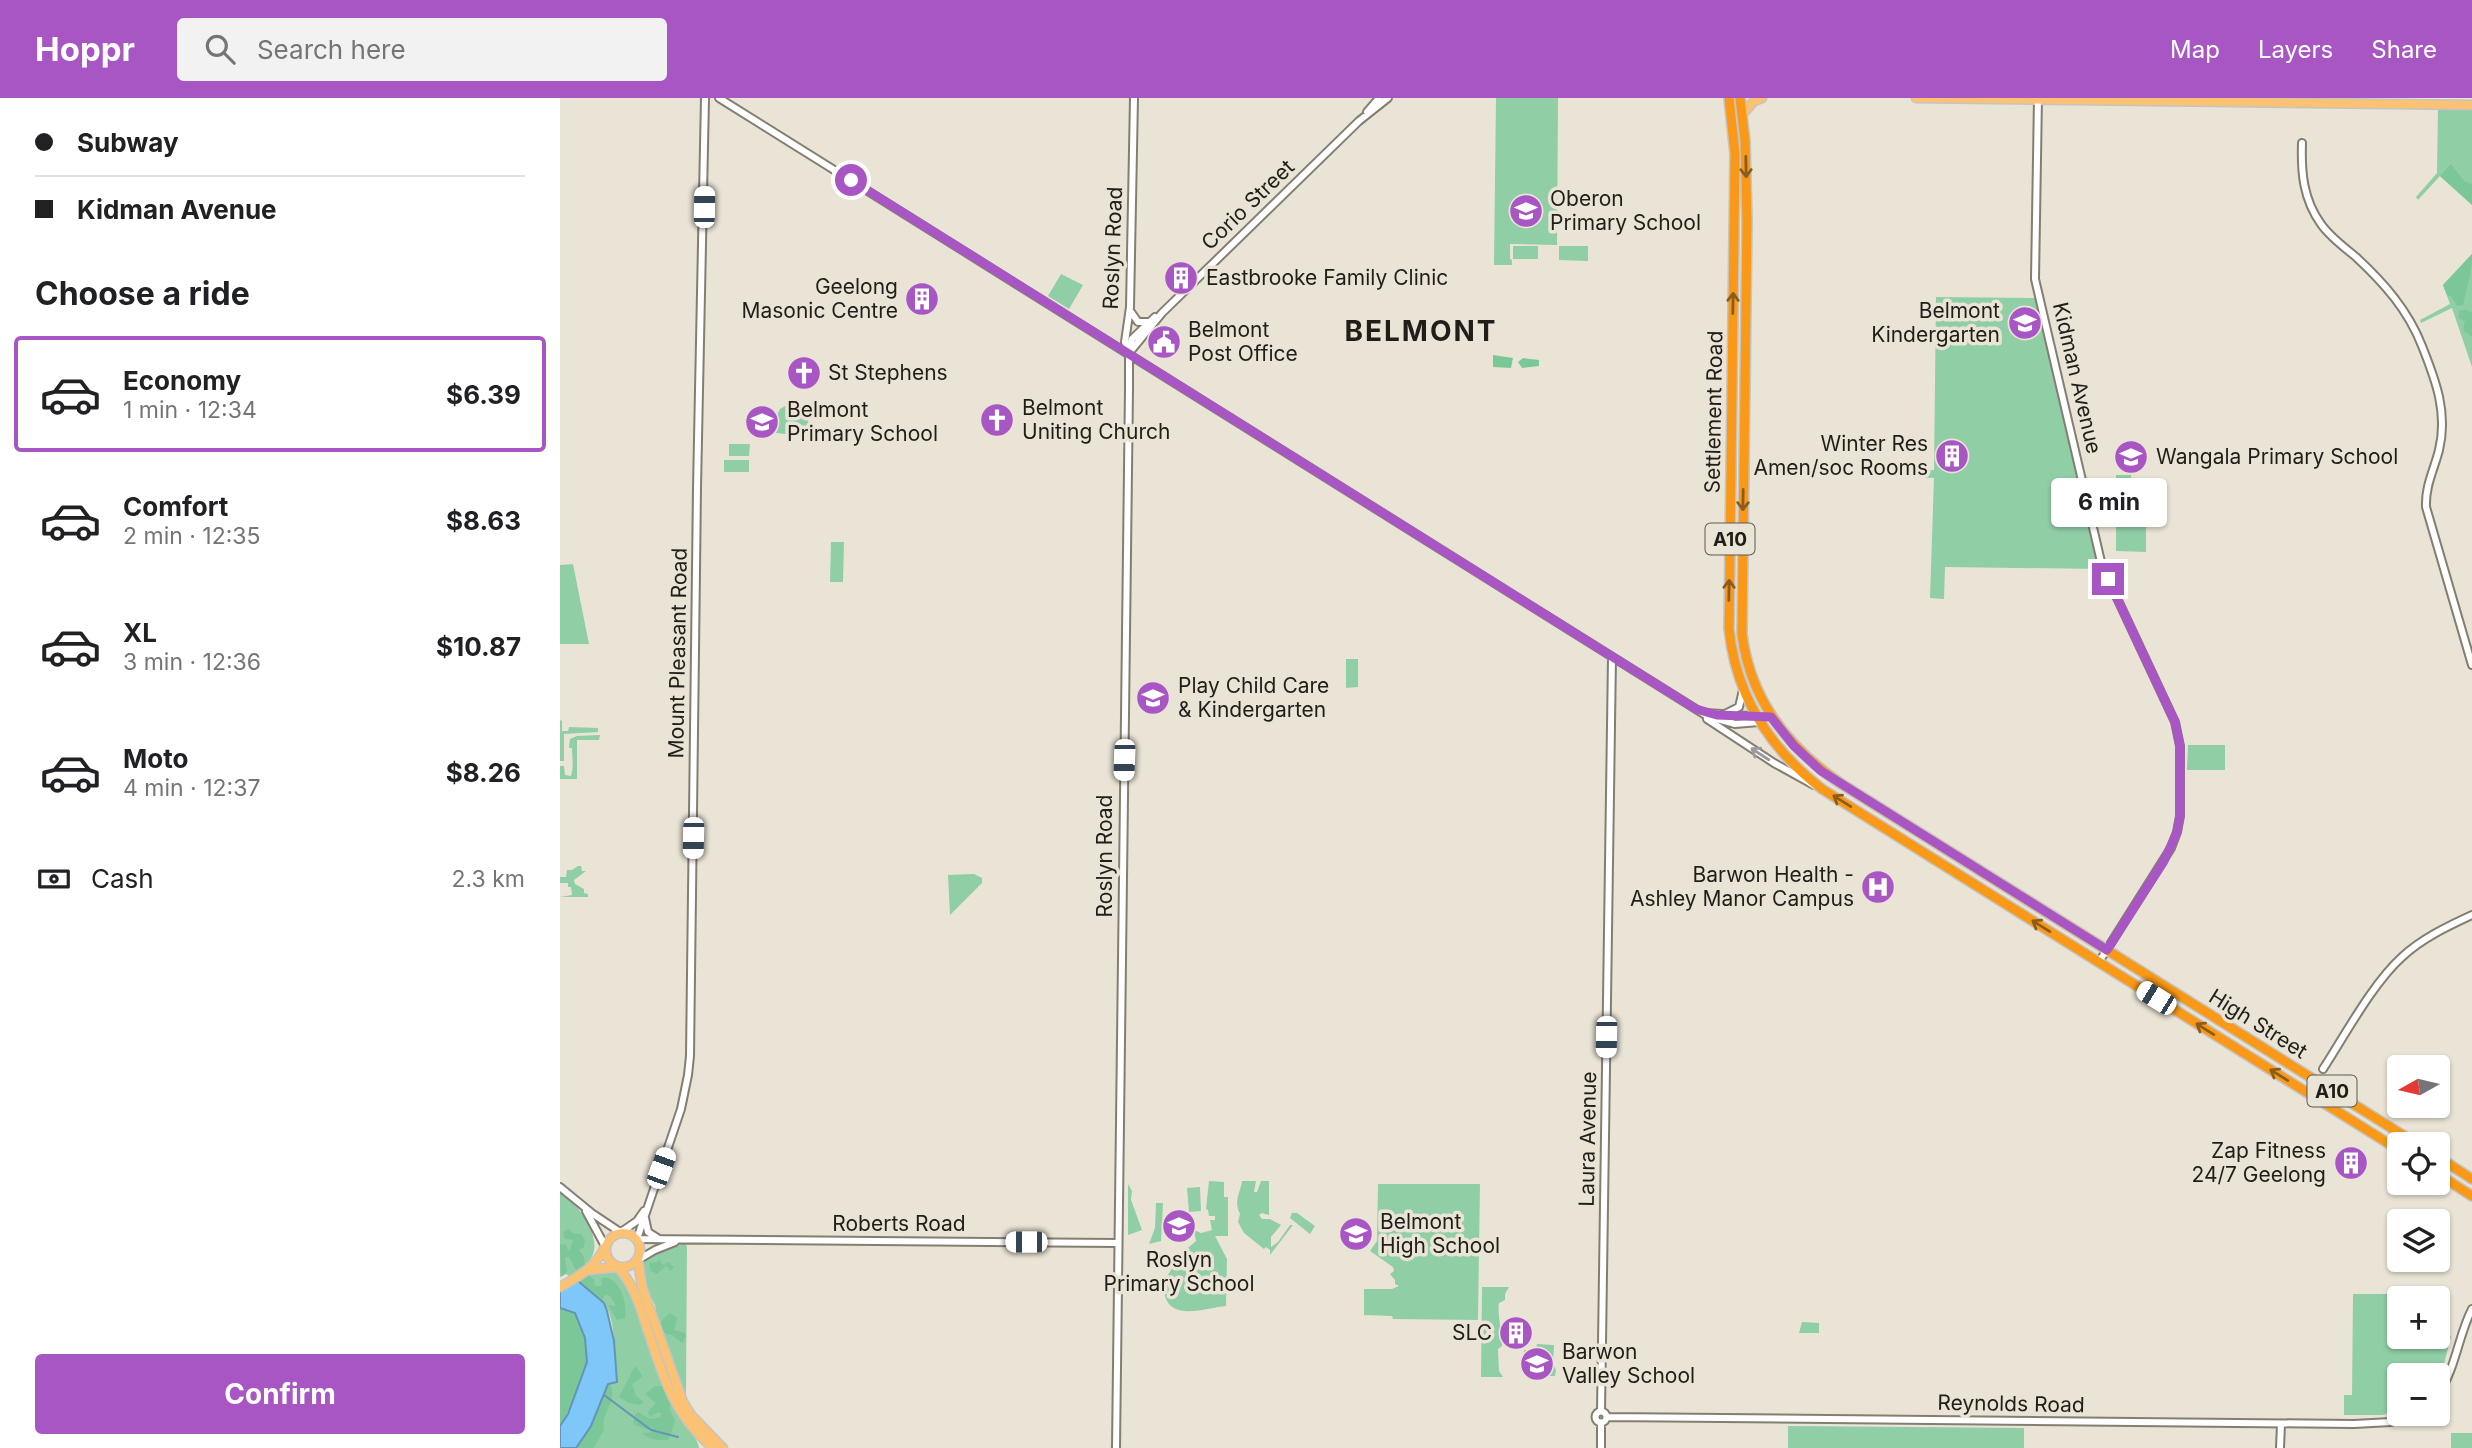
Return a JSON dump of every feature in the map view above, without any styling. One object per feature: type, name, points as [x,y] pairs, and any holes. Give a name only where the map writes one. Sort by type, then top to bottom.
[{"type":"highway","name":"Settlement Road","points":[[1729,98],[1735,154],[1729,620],[1736,668],[1757,719]]},
{"type":"highway","name":"Settlement Road","points":[[1740,98],[1746,152],[1747,220],[1742,606],[1745,653],[1752,679],[1771,717]]},
{"type":"highway","points":[[1732,407],[1744,407]]},
{"type":"highway","points":[[1731,420],[1744,419]]},
{"type":"highway","points":[[1736,668],[1745,653]]},
{"type":"highway","points":[[1757,719],[1771,717]]},
{"type":"highway","name":"High Street","points":[[1771,717],[1809,760],[1872,803],[2398,1132]]},
{"type":"highway","name":"High Street","points":[[1757,719],[1791,763],[1822,789],[2387,1142]]},
{"type":"highway","points":[[1862,813],[1872,803]]},
{"type":"highway","points":[[2450,1165],[2472,1179]]},
{"type":"highway","points":[[2450,1182],[2472,1196]]},
{"type":"main road","points":[[1742,115],[1754,102],[1762,98]]},
{"type":"main road","points":[[1916,98],[2367,101],[2469,105]]},
{"type":"main road","points":[[560,1287],[587,1271],[597,1261],[610,1237],[620,1232],[637,1239],[642,1287],[678,1391],[711,1446]]},
{"type":"main road","points":[[605,1247],[608,1256],[626,1277],[636,1297],[669,1391],[678,1409],[690,1426],[711,1446],[723,1448]]},
{"type":"main road","points":[[587,1271],[628,1267],[638,1261]]},
{"type":"street","name":"Mount Pleasant Road","points":[[637,1239],[681,1109],[690,1056],[705,98]]},
{"type":"street","name":"High Street","points":[[719,98],[1696,709],[1730,724],[1746,725],[1757,719]]},
{"type":"street","name":"Roslyn Road","points":[[1116,1448],[1129,353],[1125,342],[1130,307],[1134,98]]},
{"type":"street","name":"Corio Street","points":[[1369,112],[1379,98]]},
{"type":"street","name":"Corio Street","points":[[1129,353],[1161,313],[1359,121],[1387,98]]},
{"type":"street","name":"Kidman Avenue","points":[[2038,99],[2035,279],[2102,566],[2175,722],[2180,746],[2180,816],[2177,832],[2164,861],[2099,962]]},
{"type":"street","points":[[2302,143],[2302,172],[2311,207],[2328,232],[2385,285],[2401,306],[2417,334],[2439,395],[2443,427],[2438,455],[2427,489],[2426,507],[2472,664]]},
{"type":"street","points":[[1130,307],[1137,321],[1149,322]]},
{"type":"street","name":"Corio Street","points":[[1129,353],[1131,339],[1161,313]]},
{"type":"street","name":"Laura Avenue","points":[[1604,1420],[1595,1417],[1601,1411],[1612,657]]},
{"type":"street","points":[[1723,715],[1739,707],[1743,690]]},
{"type":"street","name":"High Street","points":[[1696,709],[1757,719]]},
{"type":"street","name":"High Street","points":[[1696,709],[1711,723],[1774,763],[1822,789]]},
{"type":"street","points":[[2323,1069],[2385,975],[2403,956],[2440,930],[2472,915]]},
{"type":"street","points":[[560,1187],[620,1232]]},
{"type":"street","name":"Mount Pleasant Road","points":[[620,1232],[637,1221],[649,1203]]},
{"type":"street","points":[[581,1204],[605,1247]]},
{"type":"street","points":[[646,1216],[648,1232],[663,1240]]},
{"type":"street","name":"Roberts Road","points":[[637,1239],[1118,1243]]},
{"type":"street","name":"Roberts Road","points":[[638,1261],[655,1250],[680,1240]]},
{"type":"street","points":[[2450,1373],[2463,1326],[2472,1309]]},
{"type":"street","points":[[1601,1448],[1604,1420]]},
{"type":"street","name":"Reynolds Road","points":[[1604,1420],[2387,1423]]},
{"type":"street","points":[[2280,1448],[2281,1424]]},
{"type":"green space","points":[[1496,98],[1558,98],[1557,245],[1510,244],[1512,265],[1494,265]]},
{"type":"green space","points":[[2438,108],[2472,110],[2472,205],[2440,176],[2418,200],[2416,197],[2437,173]]},
{"type":"green space","points":[[2451,164],[2464,181],[2472,184],[2472,205],[2440,176]]},
{"type":"green space","points":[[1513,246],[1538,246],[1538,259],[1513,259]]},
{"type":"green space","points":[[1559,246],[1588,246],[1588,261],[1559,260]]},
{"type":"green space","points":[[2472,254],[2472,367],[2452,308],[2421,323],[2420,320],[2450,304],[2443,285]]},
{"type":"green space","points":[[2472,254],[2463,305],[2457,306],[2452,297],[2447,295],[2443,285]]},
{"type":"green space","points":[[1061,274],[1083,285],[1069,309],[1048,296]]},
{"type":"green space","points":[[1936,297],[2036,298],[2100,569],[1945,567],[1944,599],[1930,598],[1934,478],[1904,477],[1904,470],[1934,470]]},
{"type":"green space","points":[[2460,310],[2472,313],[2472,337],[2463,330],[2465,321],[2458,318]]},
{"type":"green space","points":[[1493,355],[1513,358],[1511,368],[1493,367]]},
{"type":"green space","points":[[1523,358],[1539,360],[1539,366],[1522,368],[1518,362]]},
{"type":"green space","points":[[787,405],[800,406],[808,419],[810,441],[793,435],[769,432],[780,409]]},
{"type":"green space","points":[[729,444],[750,444],[749,456],[729,456]]},
{"type":"green space","points":[[724,460],[749,460],[749,472],[724,472]]},
{"type":"green space","points":[[2116,475],[2131,475],[2131,500],[2146,500],[2146,552],[2116,551]]},
{"type":"green space","points":[[831,542],[844,542],[843,582],[830,582]]},
{"type":"green space","points":[[573,564],[589,644],[560,644],[560,565]]},
{"type":"green space","points":[[1346,659],[1358,659],[1358,687],[1346,688]]},
{"type":"green space","points":[[560,720],[562,731],[568,731],[569,727],[598,728],[598,732],[564,734],[564,761],[560,761]]},
{"type":"green space","points":[[600,735],[599,740],[577,740],[577,779],[560,779],[560,766],[564,766],[565,775],[571,776],[573,762],[572,748],[569,748],[570,739]]},
{"type":"green space","points":[[2188,745],[2225,745],[2225,770],[2187,770]]},
{"type":"green space","points":[[581,866],[582,871],[586,871],[574,880],[575,884],[584,889],[588,897],[560,897],[572,895],[571,887],[568,887],[568,883],[560,883],[560,877],[566,877],[567,870]]},
{"type":"green space","points":[[974,874],[982,878],[982,883],[950,915],[948,875]]},
{"type":"green space","points":[[1209,1181],[1224,1182],[1224,1197],[1228,1197],[1228,1236],[1215,1236],[1227,1259],[1226,1306],[1183,1311],[1169,1304],[1165,1296],[1164,1285],[1172,1269],[1166,1269],[1167,1258],[1176,1258],[1196,1241],[1194,1230],[1201,1233],[1212,1230],[1210,1220],[1215,1220],[1215,1216],[1209,1216],[1206,1209]]},
{"type":"green space","points":[[1242,1181],[1256,1181],[1254,1192],[1257,1192],[1261,1181],[1269,1181],[1269,1215],[1259,1215],[1262,1219],[1270,1219],[1281,1225],[1271,1237],[1271,1247],[1290,1225],[1293,1225],[1270,1255],[1270,1250],[1266,1247],[1264,1249],[1244,1233],[1238,1222],[1240,1214],[1237,1200]]},
{"type":"green space","points":[[1128,1184],[1142,1230],[1128,1235]]},
{"type":"green space","points":[[1378,1184],[1480,1184],[1478,1320],[1393,1319],[1392,1316],[1364,1315],[1364,1289],[1392,1289],[1399,1286],[1390,1274],[1394,1271],[1393,1267],[1370,1251],[1377,1241]]},
{"type":"green space","points":[[1200,1187],[1201,1211],[1189,1212],[1187,1188]]},
{"type":"green space","points":[[560,1192],[577,1207],[594,1231],[594,1248],[586,1264],[569,1276],[566,1274],[560,1277]]},
{"type":"green space","points":[[1156,1203],[1163,1203],[1161,1241],[1149,1244],[1155,1228]]},
{"type":"green space","points":[[1292,1213],[1297,1213],[1315,1226],[1310,1234],[1290,1218]]},
{"type":"green space","points":[[569,1229],[574,1234],[581,1234],[585,1240],[584,1247],[579,1250],[585,1265],[576,1270],[569,1257],[565,1257],[567,1272],[561,1277],[560,1244],[566,1245],[569,1252],[573,1240],[565,1239],[563,1232]]},
{"type":"green space","points":[[685,1244],[684,1394],[657,1318],[655,1305],[646,1287],[643,1263],[668,1248]]},
{"type":"green space","points":[[659,1259],[663,1265],[668,1262],[674,1267],[671,1271],[666,1266],[657,1274],[651,1271],[649,1263],[658,1262]]},
{"type":"green space","points":[[617,1267],[626,1277],[664,1386],[699,1448],[576,1448],[591,1426],[617,1368],[613,1327],[608,1310],[599,1297],[578,1281],[587,1271]]},
{"type":"green space","points":[[589,1275],[595,1286],[602,1286],[601,1279],[605,1277],[616,1283],[624,1299],[625,1318],[617,1320],[608,1305],[616,1306],[611,1297],[606,1294],[601,1301],[578,1281]]},
{"type":"green space","points":[[1482,1287],[1509,1287],[1505,1300],[1499,1303],[1502,1346],[1498,1349],[1499,1371],[1503,1377],[1481,1377]]},
{"type":"green space","points":[[2353,1294],[2387,1294],[2387,1349],[2448,1349],[2444,1363],[2387,1363],[2387,1414],[2344,1415],[2344,1395],[2352,1395]]},
{"type":"green space","points":[[560,1308],[575,1313],[588,1349],[578,1389],[560,1426]]},
{"type":"green space","points":[[670,1313],[677,1318],[674,1330],[685,1333],[686,1337],[682,1343],[666,1334],[660,1327],[662,1320]]},
{"type":"green space","points":[[1802,1322],[1819,1323],[1819,1333],[1799,1333]]},
{"type":"green space","points":[[1537,1344],[1554,1345],[1555,1376],[1531,1376],[1524,1373],[1524,1350],[1536,1350]]},
{"type":"green space","points":[[635,1366],[642,1375],[632,1384],[636,1396],[644,1402],[640,1405],[619,1397]]},
{"type":"green space","points":[[609,1383],[612,1395],[604,1429],[594,1448],[576,1448],[591,1426]]},
{"type":"green space","points":[[655,1386],[663,1386],[675,1421],[669,1439],[666,1440],[648,1437],[642,1433],[654,1432],[652,1429],[633,1424],[638,1412],[650,1419],[661,1417],[658,1412],[650,1417],[648,1412],[656,1403],[645,1394]]},
{"type":"green space","points":[[1788,1426],[2024,1428],[2024,1448],[1788,1448]]},
{"type":"green space","points":[[2451,1433],[2472,1433],[2472,1448],[2451,1448]]},
{"type":"water","points":[[578,1281],[604,1303],[614,1341],[617,1382],[608,1384],[591,1426],[576,1448],[560,1448],[560,1426],[568,1414],[587,1362],[585,1338],[575,1313],[560,1308],[560,1292]]},
{"type":"waterway","points":[[604,1395],[651,1430],[678,1437]]},
{"type":"place","name":"Oberon Primary School","points":[[1526,211]]},
{"type":"place","name":"Eastbrooke Family Clinic","points":[[1181,278]]},
{"type":"place","name":"Geelong Masonic Centre","points":[[922,299]]},
{"type":"place","name":"Belmont Kindergarten","points":[[2025,323]]},
{"type":"place","name":"Belmont Post Office","points":[[1164,342]]},
{"type":"place","name":"St Stephens","points":[[804,373]]},
{"type":"place","name":"Belmont Uniting Church","points":[[997,420]]},
{"type":"place","name":"Belmont Primary School","points":[[762,422]]},
{"type":"place","name":"Winter Res Amen/soc Rooms","points":[[1952,456]]},
{"type":"place","name":"Wangala Primary School","points":[[2131,457]]},
{"type":"place","name":"Play Child Care & Kindergarten","points":[[1153,698]]},
{"type":"place","name":"Barwon Health - Ashley Manor Campus","points":[[1878,887]]},
{"type":"place","name":"Zap Fitness 24/7 Geelong","points":[[2351,1163]]},
{"type":"place","name":"Roslyn Primary School","points":[[1179,1226]]},
{"type":"place","name":"Belmont High School","points":[[1356,1234]]},
{"type":"place","name":"SLC","points":[[1516,1333]]},
{"type":"place","name":"Barwon Valley School","points":[[1537,1364]]},
{"type":"district","name":"BELMONT","points":[[1421,331]]},
{"type":"route","points":[[851,180],[1696,709],[1717,715],[1771,717],[1794,746],[1821,771],[2107,950],[2164,861],[2177,832],[2180,816],[2180,737],[2108,579]]}]
